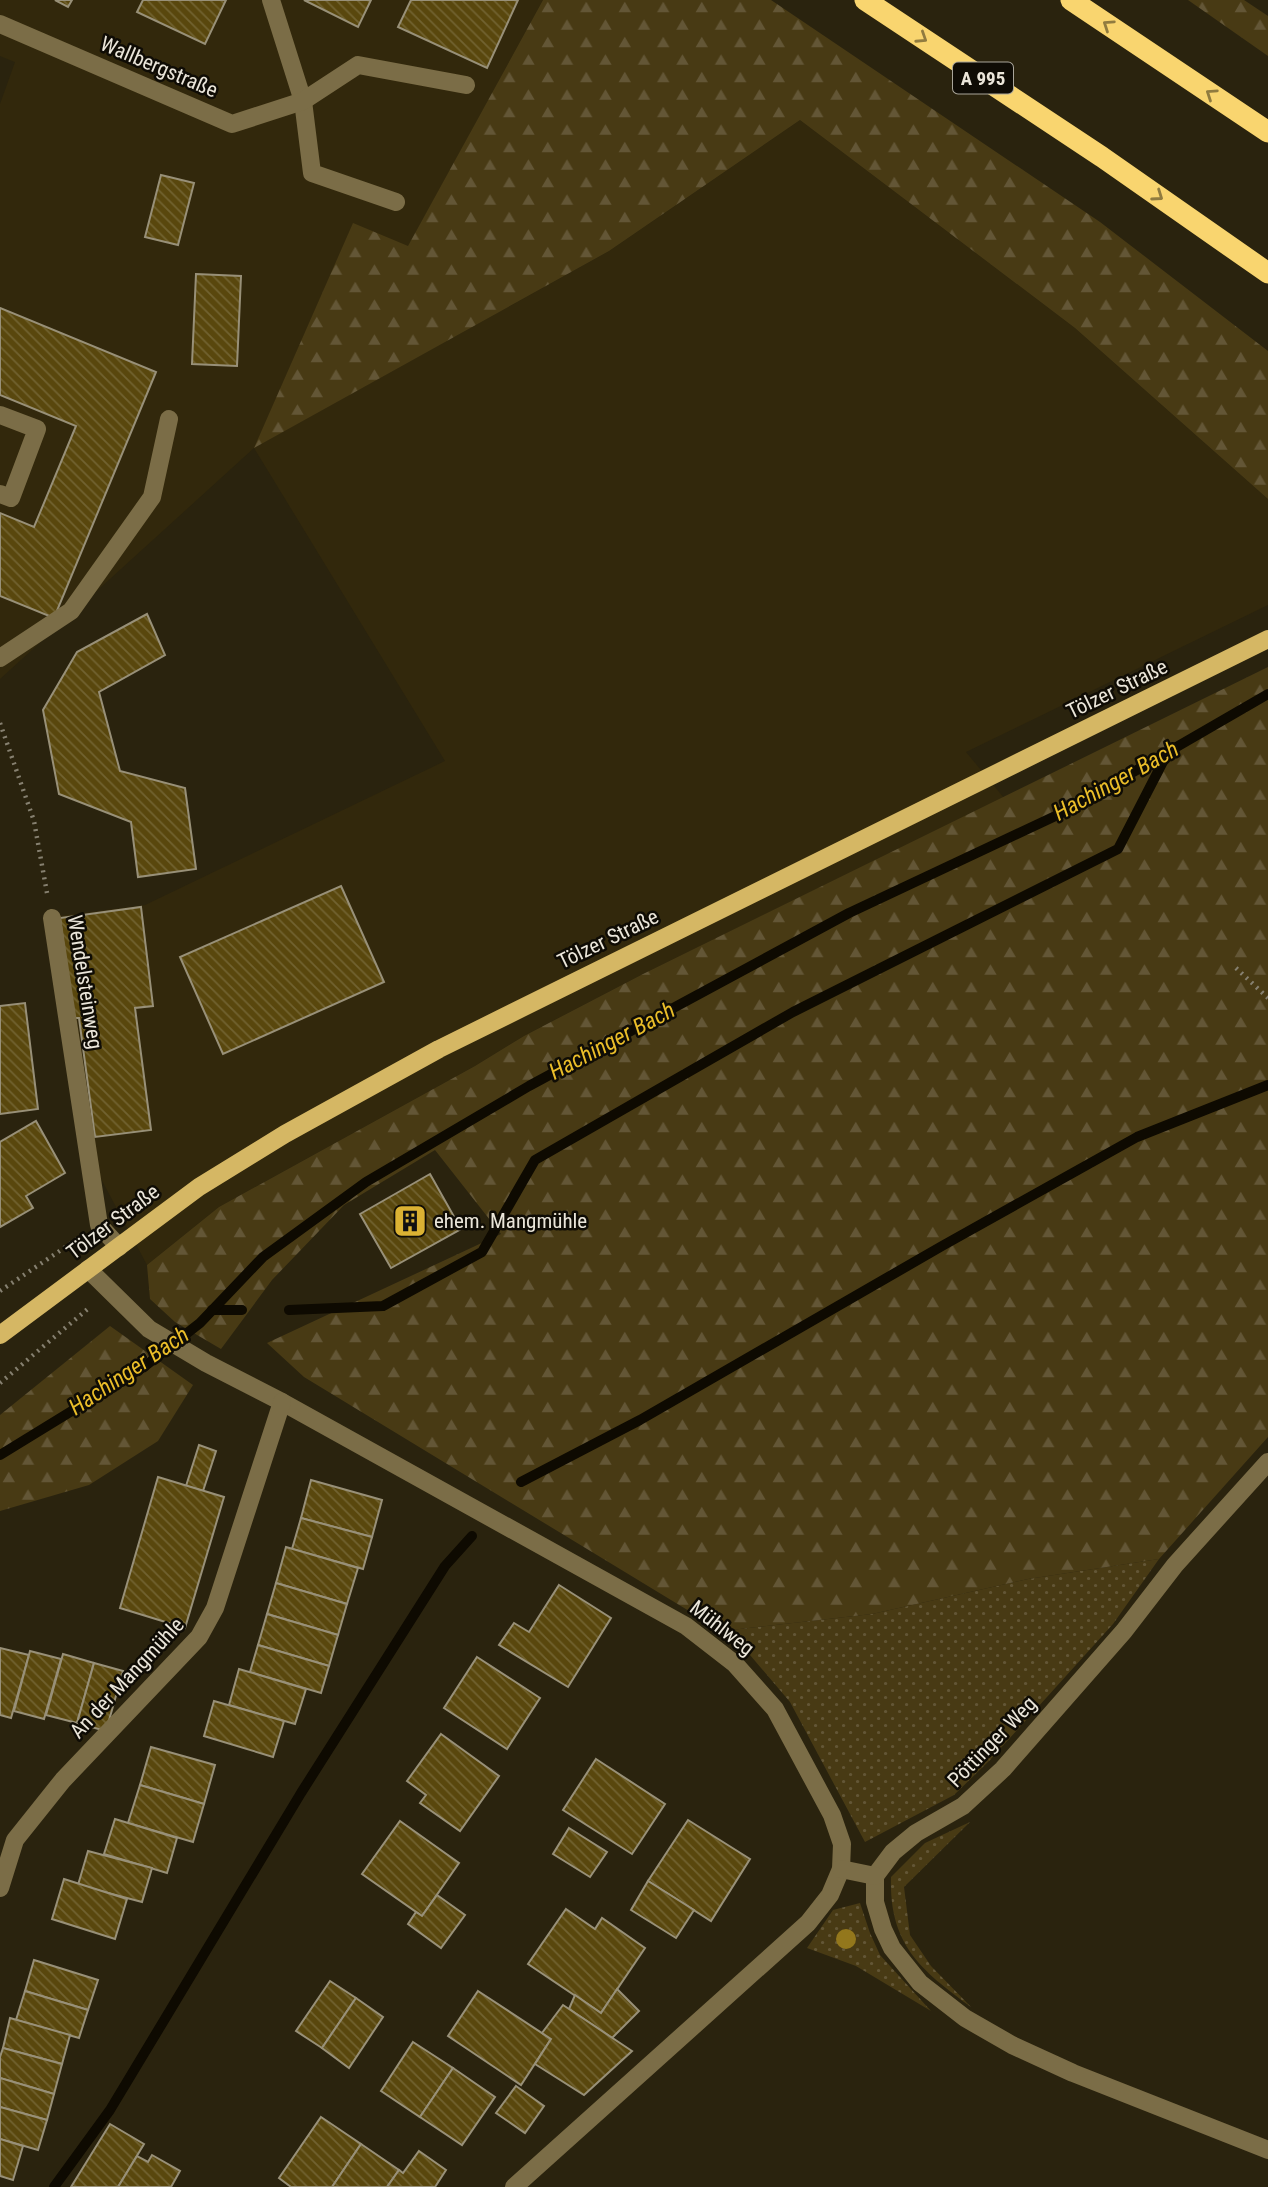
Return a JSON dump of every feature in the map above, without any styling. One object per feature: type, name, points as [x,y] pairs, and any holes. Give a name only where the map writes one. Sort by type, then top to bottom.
[{"type":"highway","name":"A 995","points":[[864,0],[1102,157],[1268,273]]},
{"type":"highway","points":[[1071,0],[1268,132]]},
{"type":"main road","name":"Tölzer Straße","points":[[0,1335],[199,1187],[439,1049],[1268,639]]},
{"type":"street","points":[[271,0],[303,101],[312,173],[396,202]]},
{"type":"street","name":"Wallbergstraße","points":[[0,24],[232,124],[303,101],[358,65],[466,85]]},
{"type":"street","points":[[0,415],[37,429],[11,498],[0,494]]},
{"type":"street","points":[[0,658],[72,611],[80,600],[152,497],[169,419]]},
{"type":"street","name":"Wendelsteinweg","points":[[52,918],[99,1224],[118,1247]]},
{"type":"street","name":"Mühlweg","points":[[89,1269],[149,1329],[206,1363],[282,1402],[686,1626],[735,1664],[775,1709],[832,1815],[842,1844],[841,1869],[830,1895],[808,1923],[514,2187]]},
{"type":"street","name":"An der Mangmühle","points":[[0,1888],[15,1840],[63,1780],[199,1637],[215,1608],[282,1402]]},
{"type":"street","name":"Pöttinger Weg","points":[[875,1875],[892,1852],[916,1833],[963,1806],[1003,1769],[1124,1631],[1175,1565],[1268,1462]]},
{"type":"street","points":[[841,1869],[875,1875],[875,1902],[892,1948],[920,1983],[965,2018],[1012,2045],[1073,2073],[1268,2150]]},
{"type":"path","name":"Wendelsteinweg","points":[[0,723],[34,821],[52,918]]},
{"type":"path","points":[[1236,968],[1268,998]]},
{"type":"path","points":[[0,1291],[13,1281]]},
{"type":"path","points":[[0,1383],[110,1290]]},
{"type":"shaded area","points":[[0,0],[543,0],[408,247],[353,224],[255,447],[609,251],[800,120],[1075,328],[1268,499],[1268,605],[966,752],[1004,798],[643,974],[524,1036],[475,1066],[219,1207],[147,1265],[99,1175],[58,916],[145,905],[445,761],[254,448],[0,679],[0,104],[15,62],[0,56]]},
{"type":"green space","points":[[543,0],[771,0],[1100,222],[1268,351],[1268,499],[1075,328],[800,120],[609,251],[254,448],[353,223],[408,246]]},
{"type":"green space","points":[[1188,0],[1244,0],[1268,16],[1268,56]]},
{"type":"green space","points":[[1268,667],[1268,1437],[1159,1559],[1028,1579],[872,1614],[722,1631],[304,1377],[267,1343],[501,1234],[435,1150],[344,1205],[272,1280],[221,1349],[175,1322],[150,1299],[147,1265],[219,1207],[475,1066],[524,1036],[643,974]]},
{"type":"green space","points":[[110,1326],[193,1385],[158,1441],[89,1485],[0,1511],[0,1415]]},
{"type":"green space","points":[[1159,1559],[1113,1624],[990,1760],[954,1795],[865,1842],[790,1702],[750,1655],[722,1631],[872,1614],[1028,1579]]},
{"type":"green space","points":[[970,1822],[904,1887],[910,1935],[931,1966],[971,2007],[923,1968],[902,1938],[892,1901],[891,1877],[925,1843]]},
{"type":"green space","points":[[860,1903],[880,1955],[931,2011],[856,1966],[807,1948],[833,1910]]},
{"type":"building","points":[[55,0],[72,0],[68,7]]},
{"type":"building","points":[[143,0],[226,0],[205,44],[137,12]]},
{"type":"building","points":[[304,0],[371,0],[358,27]]},
{"type":"building","points":[[411,0],[518,0],[487,68],[398,27]]},
{"type":"building","points":[[161,175],[194,183],[178,245],[145,237]]},
{"type":"building","points":[[196,274],[241,276],[237,366],[192,364]]},
{"type":"building","points":[[0,308],[156,372],[54,618],[0,596],[0,513],[34,527],[76,426],[0,395]]},
{"type":"building","points":[[147,614],[165,655],[99,692],[120,771],[185,788],[196,869],[138,877],[131,822],[59,794],[43,710],[77,652]]},
{"type":"building","points":[[341,886],[384,982],[223,1054],[180,957]]},
{"type":"building","points":[[141,907],[153,1006],[135,1008],[151,1130],[95,1137],[79,1018],[73,1018],[60,918]]},
{"type":"building","points":[[25,1003],[38,1109],[0,1114],[0,1006]]},
{"type":"building","points":[[36,1121],[65,1173],[26,1196],[33,1208],[0,1227],[0,1142]]},
{"type":"building","name":"ehem. Mangmühle","points":[[430,1174],[461,1229],[391,1268],[360,1214]]},
{"type":"building","points":[[199,1445],[216,1451],[203,1491],[186,1486]]},
{"type":"building","points":[[158,1477],[224,1497],[185,1628],[120,1608]]},
{"type":"building","points":[[311,1480],[382,1500],[372,1537],[301,1518]]},
{"type":"building","points":[[301,1518],[372,1537],[363,1569],[292,1549]]},
{"type":"building","points":[[286,1547],[358,1568],[347,1604],[276,1583]]},
{"type":"building","points":[[276,1583],[347,1604],[338,1635],[267,1614]]},
{"type":"building","points":[[559,1585],[611,1618],[568,1687],[499,1645],[514,1623],[529,1632]]},
{"type":"building","points":[[267,1614],[338,1635],[329,1666],[258,1645]]},
{"type":"building","points":[[258,1645],[329,1666],[321,1693],[250,1672]]},
{"type":"building","points":[[0,1648],[29,1655],[11,1718],[0,1715]]},
{"type":"building","points":[[30,1651],[61,1659],[44,1719],[14,1711]]},
{"type":"building","points":[[63,1654],[94,1663],[77,1723],[46,1715]]},
{"type":"building","points":[[477,1657],[540,1698],[507,1749],[444,1708]]},
{"type":"building","points":[[94,1663],[123,1671],[106,1731],[77,1723]]},
{"type":"building","points":[[239,1669],[306,1689],[295,1724],[229,1705]]},
{"type":"building","points":[[214,1701],[284,1721],[273,1757],[204,1736]]},
{"type":"building","points":[[441,1734],[499,1776],[460,1831],[420,1803],[426,1795],[407,1781]]},
{"type":"building","points":[[151,1747],[215,1765],[204,1804],[140,1785]]},
{"type":"building","points":[[596,1759],[665,1804],[632,1854],[563,1810]]},
{"type":"building","points":[[140,1785],[204,1804],[193,1842],[128,1823]]},
{"type":"building","points":[[115,1819],[177,1838],[167,1873],[104,1854]]},
{"type":"building","points":[[688,1820],[750,1859],[711,1921],[648,1881]]},
{"type":"building","points":[[400,1821],[459,1863],[422,1916],[362,1874]]},
{"type":"building","points":[[569,1828],[607,1852],[590,1877],[553,1854]]},
{"type":"building","points":[[88,1851],[152,1868],[142,1902],[78,1885]]},
{"type":"building","points":[[64,1879],[127,1899],[115,1939],[52,1919]]},
{"type":"building","points":[[648,1881],[694,1910],[676,1938],[631,1910]]},
{"type":"building","points":[[437,1895],[465,1915],[441,1948],[408,1924],[416,1912],[422,1916]]},
{"type":"building","points":[[566,1909],[595,1929],[602,1918],[645,1948],[601,2013],[528,1964]]},
{"type":"building","points":[[34,1960],[98,1980],[88,2010],[25,1991]]},
{"type":"building","points":[[330,1981],[356,1998],[322,2048],[296,2031]]},
{"type":"building","points":[[617,1989],[639,2011],[612,2038],[569,2009],[575,1995],[601,2013]]},
{"type":"building","points":[[25,1991],[88,2010],[79,2038],[16,2020]]},
{"type":"building","points":[[478,1991],[551,2039],[521,2085],[448,2036]]},
{"type":"building","points":[[356,1998],[383,2017],[349,2068],[322,2048]]},
{"type":"building","points":[[563,2005],[632,2051],[584,2095],[535,2064],[551,2039],[542,2033]]},
{"type":"building","points":[[10,2018],[70,2035],[62,2064],[3,2048]]},
{"type":"building","points":[[413,2042],[453,2068],[420,2117],[381,2091]]},
{"type":"building","points":[[3,2048],[62,2064],[54,2094],[0,2078]]},
{"type":"building","points":[[453,2068],[495,2097],[462,2145],[420,2117]]},
{"type":"building","points":[[0,2078],[54,2094],[47,2120],[0,2107]]},
{"type":"building","points":[[516,2086],[544,2106],[525,2133],[496,2113]]},
{"type":"building","points":[[0,2107],[47,2120],[38,2150],[0,2139]]},
{"type":"building","points":[[321,2117],[361,2144],[332,2187],[291,2187],[279,2178]]},
{"type":"building","points":[[110,2124],[144,2144],[118,2187],[71,2187]]},
{"type":"building","points":[[0,2139],[23,2146],[13,2180],[0,2176]]},
{"type":"building","points":[[361,2144],[399,2170],[387,2187],[332,2187]]},
{"type":"building","points":[[419,2151],[446,2170],[435,2187],[387,2187],[399,2170],[403,2173]]},
{"type":"building","points":[[152,2155],[180,2171],[171,2187],[118,2187],[137,2156],[148,2162]]},
{"type":"waterway","name":"Hachinger Bach","points":[[0,1455],[145,1366],[200,1323],[263,1257],[366,1182],[529,1086],[849,913],[1066,811],[1268,694]]},
{"type":"waterway","points":[[289,1310],[383,1306],[482,1252],[535,1160],[793,1012],[1118,849],[1168,752]]},
{"type":"waterway","points":[[521,1482],[640,1420],[1137,1137],[1268,1085]]},
{"type":"waterway","points":[[212,1310],[242,1310]]},
{"type":"waterway","points":[[54,2187],[110,2110],[301,1793],[445,1566],[472,1536]]},
{"type":"place","name":"ehem. Mangmühle","points":[[410,1221]]}]
